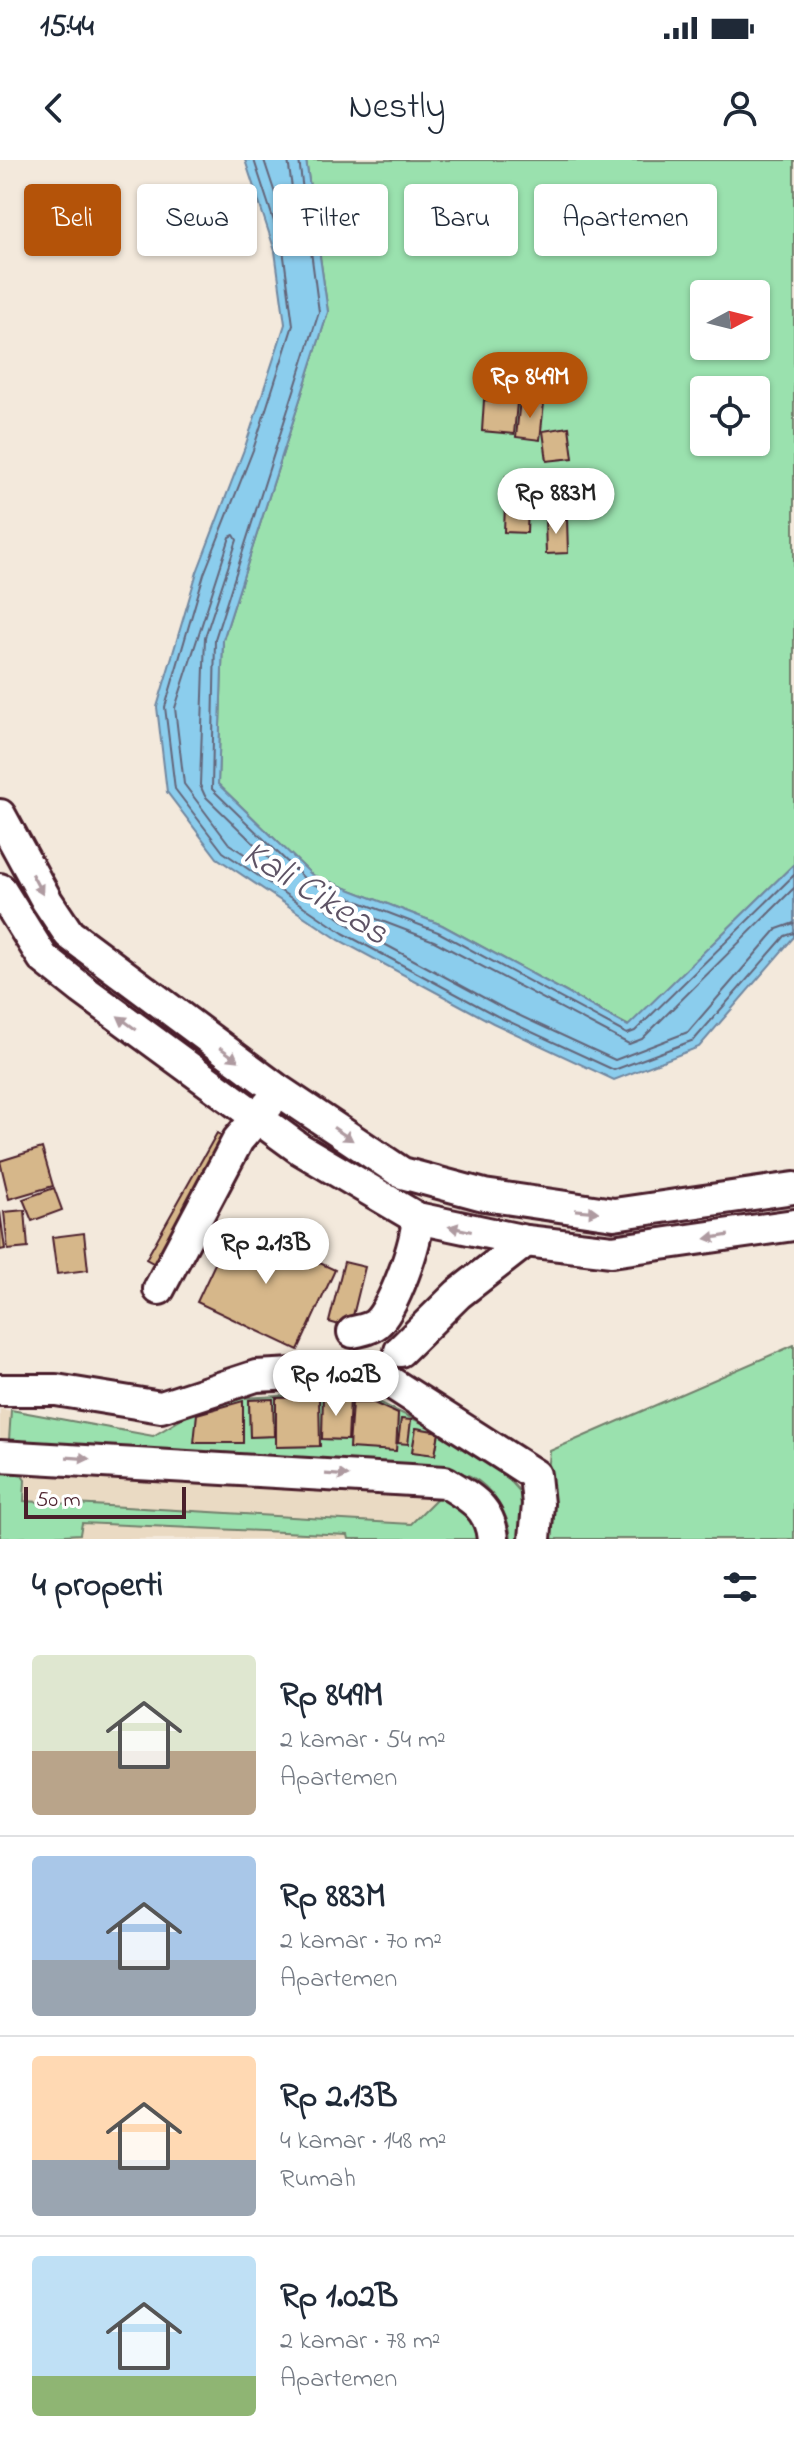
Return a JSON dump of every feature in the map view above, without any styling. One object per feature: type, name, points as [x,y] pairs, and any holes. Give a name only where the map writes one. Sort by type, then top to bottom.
[{"type":"street","points":[[0,815],[47,901],[69,934],[278,1090],[402,1173],[436,1185],[484,1195],[614,1214],[794,1188]]},
{"type":"street","points":[[0,889],[43,958],[257,1119],[349,1180],[417,1218],[526,1241],[612,1251],[794,1225]]},
{"type":"street","points":[[159,1289],[238,1140],[278,1090]]},
{"type":"street","points":[[353,1332],[374,1327],[389,1306],[418,1232],[417,1218]]},
{"type":"street","points":[[400,1351],[458,1294],[526,1241]]},
{"type":"street","points":[[0,1390],[56,1390],[161,1407],[256,1376],[371,1370],[535,1475],[538,1504],[535,1539]]},
{"type":"street","points":[[0,1456],[445,1482],[478,1501],[491,1524],[493,1539]]},
{"type":"shaded area","points":[[358,1392],[486,1454],[522,1539],[0,1539],[0,1409],[153,1436],[199,1409],[241,1398]]},
{"type":"green space","points":[[306,160],[794,160],[794,864],[629,1026],[442,925],[312,875],[218,784],[223,640],[328,312],[320,256],[388,256],[388,184],[309,184]]},
{"type":"green space","points":[[794,1345],[794,1539],[542,1539],[550,1451]]},
{"type":"green space","points":[[358,1392],[486,1454],[524,1496],[522,1539],[511,1539],[503,1512],[486,1487],[470,1476],[439,1469],[9,1440],[11,1410],[153,1436],[199,1409],[241,1398]],"holes":[[[323,1397],[350,1398],[348,1440],[322,1439]],[[276,1398],[319,1398],[319,1446],[276,1447]],[[273,1399],[274,1436],[250,1437],[249,1400]],[[243,1402],[242,1443],[195,1443],[197,1414]],[[374,1403],[398,1414],[396,1451],[349,1447],[352,1404]],[[416,1428],[439,1432],[435,1455],[412,1452]]]},
{"type":"green space","points":[[16,1467],[25,1480],[24,1501],[411,1524],[440,1495],[466,1505],[484,1539],[349,1539],[348,1535],[82,1523],[80,1534],[0,1539],[0,1469]]},
{"type":"water","name":"Kali Cikeas","points":[[245,160],[306,160],[309,184],[273,184],[273,245],[257,196],[257,184],[253,184]]},
{"type":"water","name":"Kali Cikeas","points":[[276,256],[320,256],[328,312],[223,640],[218,784],[312,875],[442,925],[628,1026],[794,864],[794,937],[699,1047],[614,1080],[493,1023],[339,940],[217,858],[167,792],[157,707],[197,572],[245,447],[285,324]]},
{"type":"building","points":[[504,366],[550,370],[547,399],[502,395]]},
{"type":"building","points":[[484,400],[517,403],[514,434],[482,431]]},
{"type":"building","points":[[520,400],[544,403],[540,440],[516,437]]},
{"type":"building","points":[[569,427],[573,458],[547,461],[543,431]]},
{"type":"building","points":[[506,476],[529,477],[527,533],[504,532]]},
{"type":"building","points":[[545,519],[567,519],[568,553],[546,554]]},
{"type":"building","points":[[217,1133],[235,1144],[164,1269],[146,1259]]},
{"type":"building","points":[[42,1148],[53,1186],[9,1199],[0,1161]]},
{"type":"building","points":[[54,1188],[62,1210],[32,1221],[23,1199]]},
{"type":"building","points":[[25,1210],[28,1248],[8,1250],[4,1212]]},
{"type":"building","points":[[0,1212],[5,1249],[0,1250]]},
{"type":"building","points":[[234,1223],[335,1270],[298,1350],[197,1302]]},
{"type":"building","points":[[84,1233],[88,1270],[57,1274],[52,1237]]},
{"type":"building","points":[[344,1262],[365,1267],[350,1328],[329,1322]]},
{"type":"building","points":[[323,1396],[350,1398],[348,1440],[322,1439]]},
{"type":"building","points":[[319,1397],[320,1446],[276,1447],[276,1398]]},
{"type":"building","points":[[273,1399],[274,1436],[250,1437],[249,1400]]},
{"type":"building","points":[[243,1401],[243,1443],[194,1443],[197,1414]]},
{"type":"building","points":[[352,1403],[374,1403],[398,1414],[396,1451],[349,1448]]},
{"type":"building","points":[[401,1419],[411,1420],[408,1444],[398,1443]]},
{"type":"building","points":[[416,1428],[439,1432],[435,1455],[412,1452]]}]
